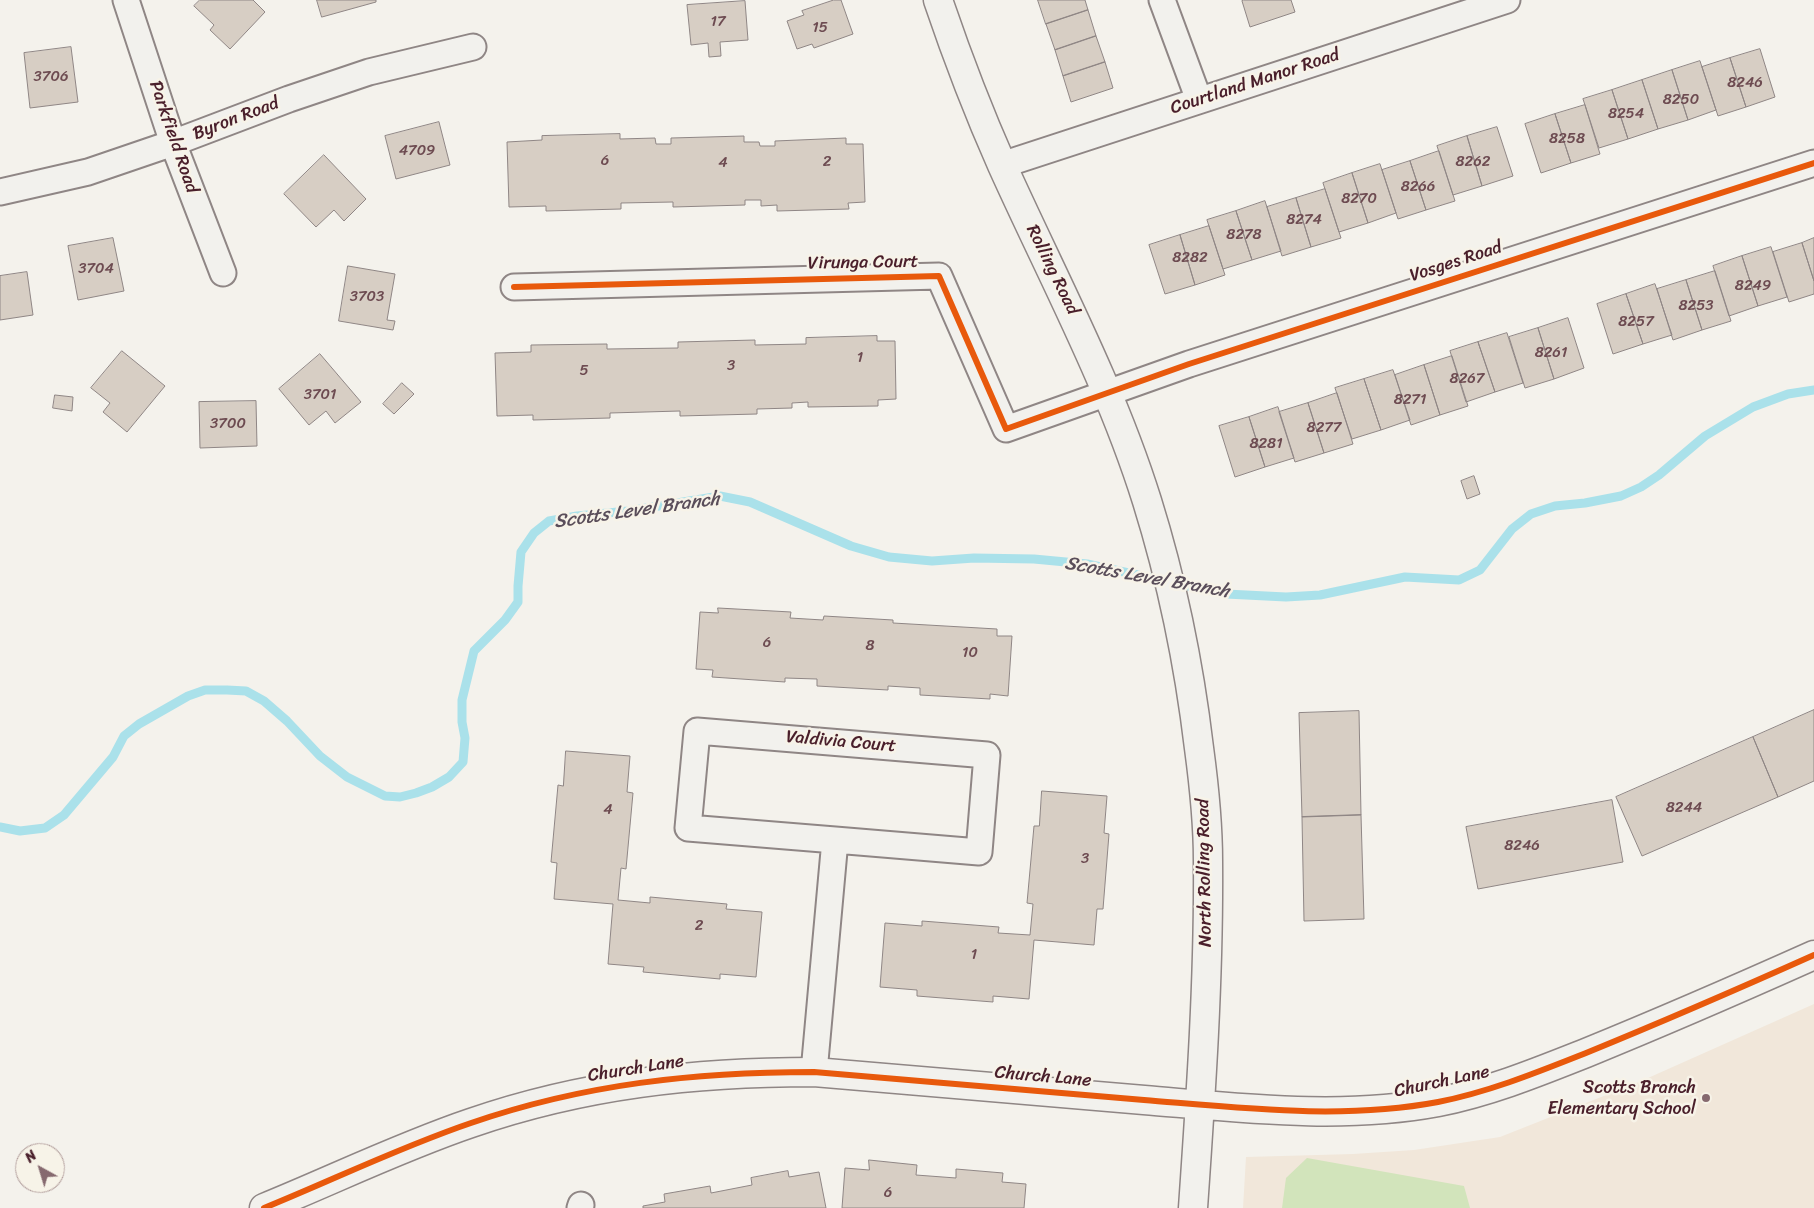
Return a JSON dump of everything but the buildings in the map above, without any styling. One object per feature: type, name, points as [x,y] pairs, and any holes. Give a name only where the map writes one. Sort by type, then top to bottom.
[{"type":"street","name":"Parkfield Road","points":[[126,0],[173,142],[222,273]]},
{"type":"street","name":"Rolling Road","points":[[938,0],[967,82],[1002,165],[1108,393],[1147,500],[1159,542]]},
{"type":"street","points":[[1162,0],[1199,100]]},
{"type":"street","name":"Courtland Manor Road","points":[[1002,165],[1508,0]]},
{"type":"street","name":"Byron Road","points":[[0,192],[88,172],[369,72],[473,47]]},
{"type":"street","name":"Vosges Road","points":[[1108,393],[1189,364],[1814,162]]},
{"type":"street","name":"Virunga Court","points":[[514,287],[939,276],[1006,430],[1108,393]]},
{"type":"street","name":"North Rolling Road","points":[[1159,542],[1185,653],[1195,712],[1204,784],[1208,859],[1200,1105],[1193,1208]]},
{"type":"street","name":"Valdivia Court","points":[[696,731],[987,754],[979,852],[834,840],[688,828],[696,731]]},
{"type":"street","points":[[814,1072],[834,840]]},
{"type":"street","name":"Church Lane","points":[[264,1208],[402,1149],[471,1123],[525,1106],[635,1082],[689,1076],[758,1072],[814,1072],[1200,1105],[1336,1112],[1395,1108],[1440,1102],[1483,1092],[1534,1073],[1618,1040],[1814,956]]},
{"type":"shaded area","name":"Scotts Branch Elementary School","points":[[1814,1004],[1814,1208],[1243,1208],[1246,1157],[1414,1150],[1500,1137],[1639,1082]]},
{"type":"green space","points":[[1307,1158],[1464,1186],[1470,1208],[1282,1208],[1286,1178]]},
{"type":"waterway","name":"Scotts Level Branch","points":[[0,827],[20,831],[45,828],[64,815],[113,757],[124,736],[139,724],[188,696],[205,690],[246,691],[264,701],[287,721],[320,756],[347,777],[385,796],[400,797],[432,787],[449,777],[463,762],[465,738],[462,722],[462,700],[474,651],[505,620],[518,602],[521,552],[534,533],[549,521],[628,511],[720,496],[750,502],[851,546],[889,557],[932,561],[974,558],[1034,559],[1087,564],[1226,594],[1286,597],[1320,595],[1405,577],[1459,580],[1480,570],[1512,529],[1531,514],[1555,506],[1585,503],[1621,496],[1641,487],[1659,475],[1705,436],[1753,407],[1788,394],[1814,390]]},
{"type":"cycle path","points":[[514,287],[939,276],[1006,429],[1189,364],[1814,163]]},
{"type":"cycle path","points":[[264,1208],[418,1142],[513,1110],[598,1090],[640,1083],[726,1074],[814,1072],[1292,1111],[1365,1110],[1438,1102],[1495,1087],[1586,1053],[1814,955]]},
{"type":"place","name":"Scotts Branch Elementary School","points":[[1706,1098]]}]
